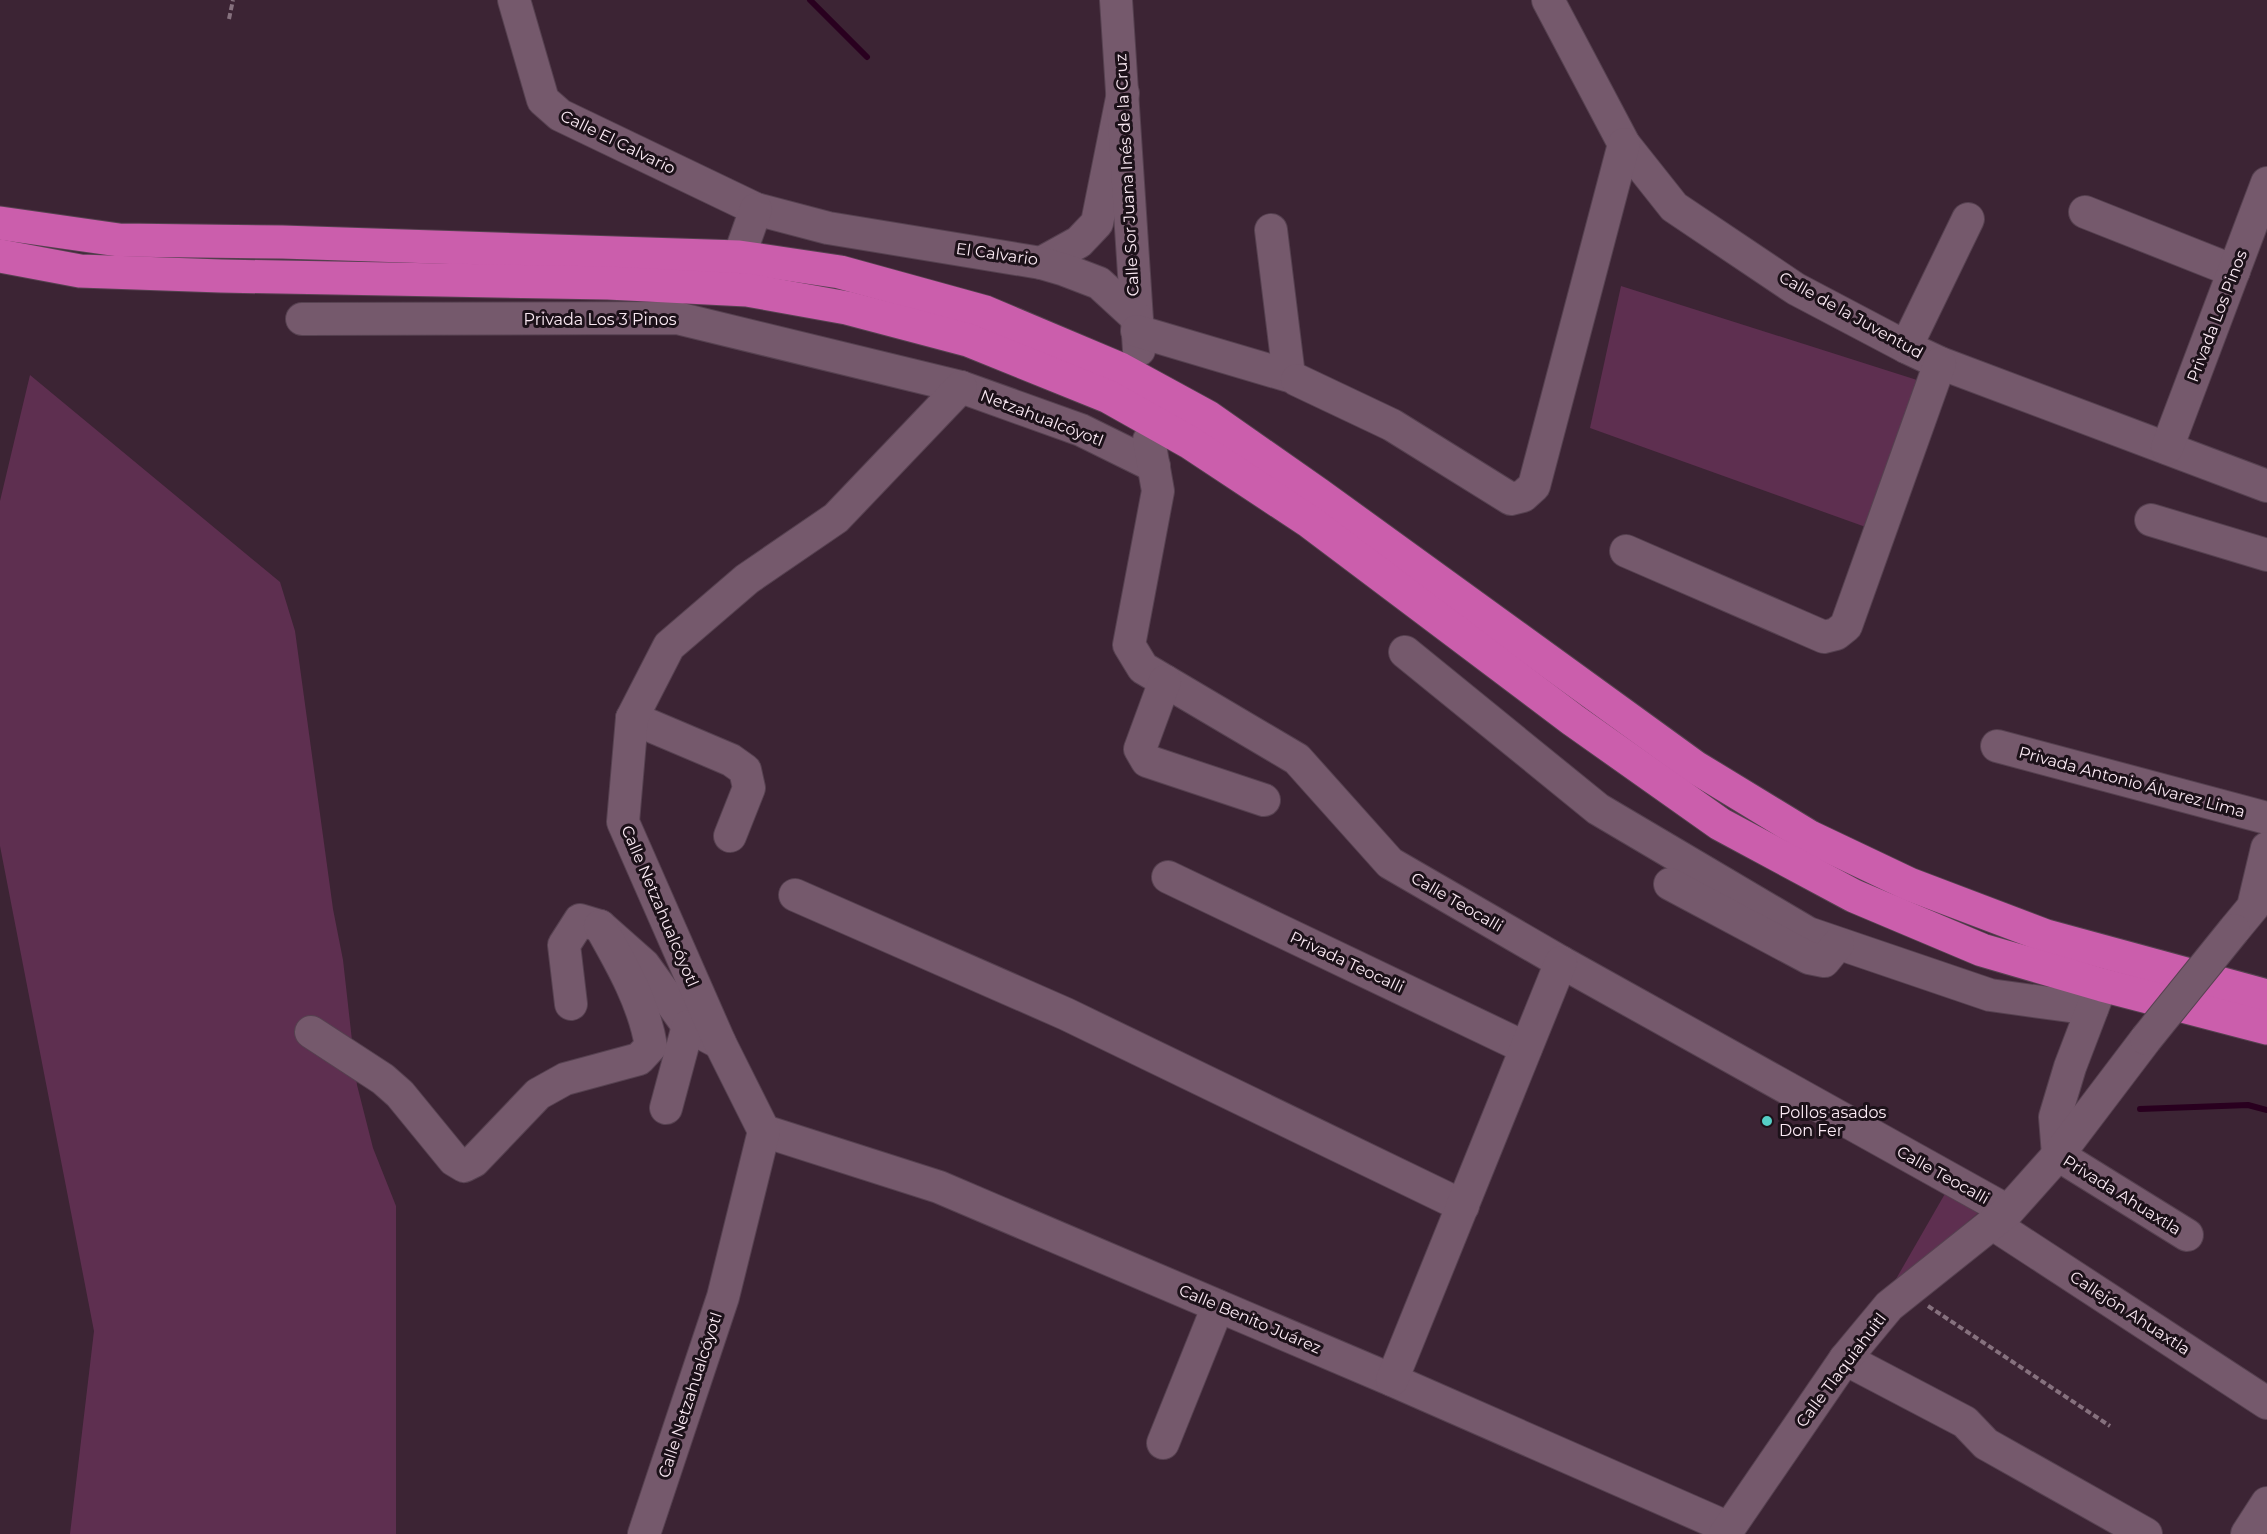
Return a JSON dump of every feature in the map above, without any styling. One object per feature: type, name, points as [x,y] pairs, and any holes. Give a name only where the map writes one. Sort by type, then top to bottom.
[{"type":"highway","points":[[0,223],[119,240],[282,242],[739,257],[840,272],[985,312],[1120,369],[1208,417],[1695,767],[1810,837],[1909,884],[2046,936],[2267,996]]},
{"type":"highway","points":[[0,256],[80,271],[220,276],[608,283],[747,290],[847,308],[968,340],[1109,397],[1189,442],[1310,522],[1573,720],[1720,824],[1854,896],[2097,997],[2267,1028]]},
{"type":"street","name":"Calle El Calvario","points":[[514,0],[543,100],[560,115],[756,209]]},
{"type":"street","name":"Calle Sor Juana Inés de la Cruz","points":[[1116,0],[1138,333]]},
{"type":"street","name":"Calle de la Juventud","points":[[1548,0],[1624,144],[1674,207],[1796,289],[1940,363],[2267,486]]},
{"type":"street","name":"El Calvario","points":[[756,209],[828,228],[1041,263],[1079,242],[1097,223],[1123,93]]},
{"type":"street","points":[[1297,380],[1392,425],[1511,499],[1523,496],[1534,486],[1624,144]]},
{"type":"street","name":"Privada Los Pinos","points":[[2167,448],[2267,183]]},
{"type":"street","points":[[739,257],[756,209]]},
{"type":"street","points":[[2085,212],[2234,271]]},
{"type":"street","points":[[1906,347],[1968,219]]},
{"type":"street","points":[[1041,263],[1099,284],[1138,333],[1289,376],[1271,230]]},
{"type":"street","name":"Privada Los 3 Pinos","points":[[302,319],[677,318],[961,387]]},
{"type":"street","points":[[1626,551],[1824,637],[1836,634],[1846,626],[1940,363]]},
{"type":"street","name":"Netzahualcóyotl","points":[[961,387],[1151,453]]},
{"type":"street","name":"Calle Netzahualcóyotl","points":[[644,1534],[723,1297],[764,1131],[720,1043],[623,822],[632,718],[669,646],[747,579],[836,518],[961,387]]},
{"type":"street","name":"Calle Teocalli","points":[[1151,453],[1158,491],[1129,645],[1143,668],[1297,759],[1390,863],[2000,1217]]},
{"type":"street","points":[[2151,520],[2267,555]]},
{"type":"street","points":[[1405,652],[1598,809],[1808,933],[1990,995],[2097,997],[2055,1117],[2058,1155]]},
{"type":"street","points":[[1165,681],[1140,749],[1147,761],[1264,800]]},
{"type":"street","points":[[632,718],[730,760],[745,770],[749,788],[730,836]]},
{"type":"street","name":"Privada Antonio Álvarez Lima","points":[[1997,746],[2267,818]]},
{"type":"street","points":[[2251,916],[2267,848]]},
{"type":"street","name":"Privada Teocalli","points":[[1168,877],[1526,1048]]},
{"type":"street","points":[[1670,884],[1809,958],[1824,961],[1838,944]]},
{"type":"street","points":[[795,895],[1066,1014],[1462,1206]]},
{"type":"street","name":"Calle Tlaquiahuitl","points":[[1727,1531],[1845,1359],[1889,1306],[2000,1217],[2058,1155],[2146,1039],[2251,916]]},
{"type":"street","points":[[571,1004],[564,945],[580,920],[600,926],[644,965],[688,1026],[720,1043]]},
{"type":"street","points":[[311,1032],[383,1079],[400,1094],[454,1161],[464,1166],[474,1161],[538,1094],[565,1079],[639,1059],[651,1046],[648,1026],[622,966],[600,926]]},
{"type":"street","points":[[1392,1380],[1561,962]]},
{"type":"street","points":[[666,1108],[688,1026]]},
{"type":"street","name":"Calle Benito Juárez","points":[[764,1131],[939,1187],[1392,1380],[1727,1531]]},
{"type":"street","name":"Privada Ahuaxtla","points":[[2058,1155],[2187,1235]]},
{"type":"street","name":"Callejón Ahuaxtla","points":[[2000,1217],[2267,1403]]},
{"type":"street","points":[[1163,1443],[1218,1306]]},
{"type":"street","points":[[1845,1359],[1965,1422],[1986,1444],[2146,1534]]},
{"type":"street","points":[[2247,1534],[2267,1503]]},
{"type":"path","points":[[229,19],[233,0]]},
{"type":"path","points":[[1907,1292],[2110,1426]]},
{"type":"shaded area","points":[[1621,286],[1917,380],[1874,530],[1590,428]]},
{"type":"shaded area","points":[[30,375],[280,582],[295,631],[333,909],[343,960],[357,1085],[373,1148],[396,1206],[396,1534],[70,1534],[94,1331],[0,846],[0,501]]},
{"type":"shaded area","points":[[1950,1185],[1984,1208],[1892,1286]]},
{"type":"waterway","points":[[810,0],[867,57]]},
{"type":"waterway","points":[[2140,1109],[2248,1105],[2267,1110]]},
{"type":"place","name":"Pollos asados Don Fer","points":[[1767,1121]]}]
